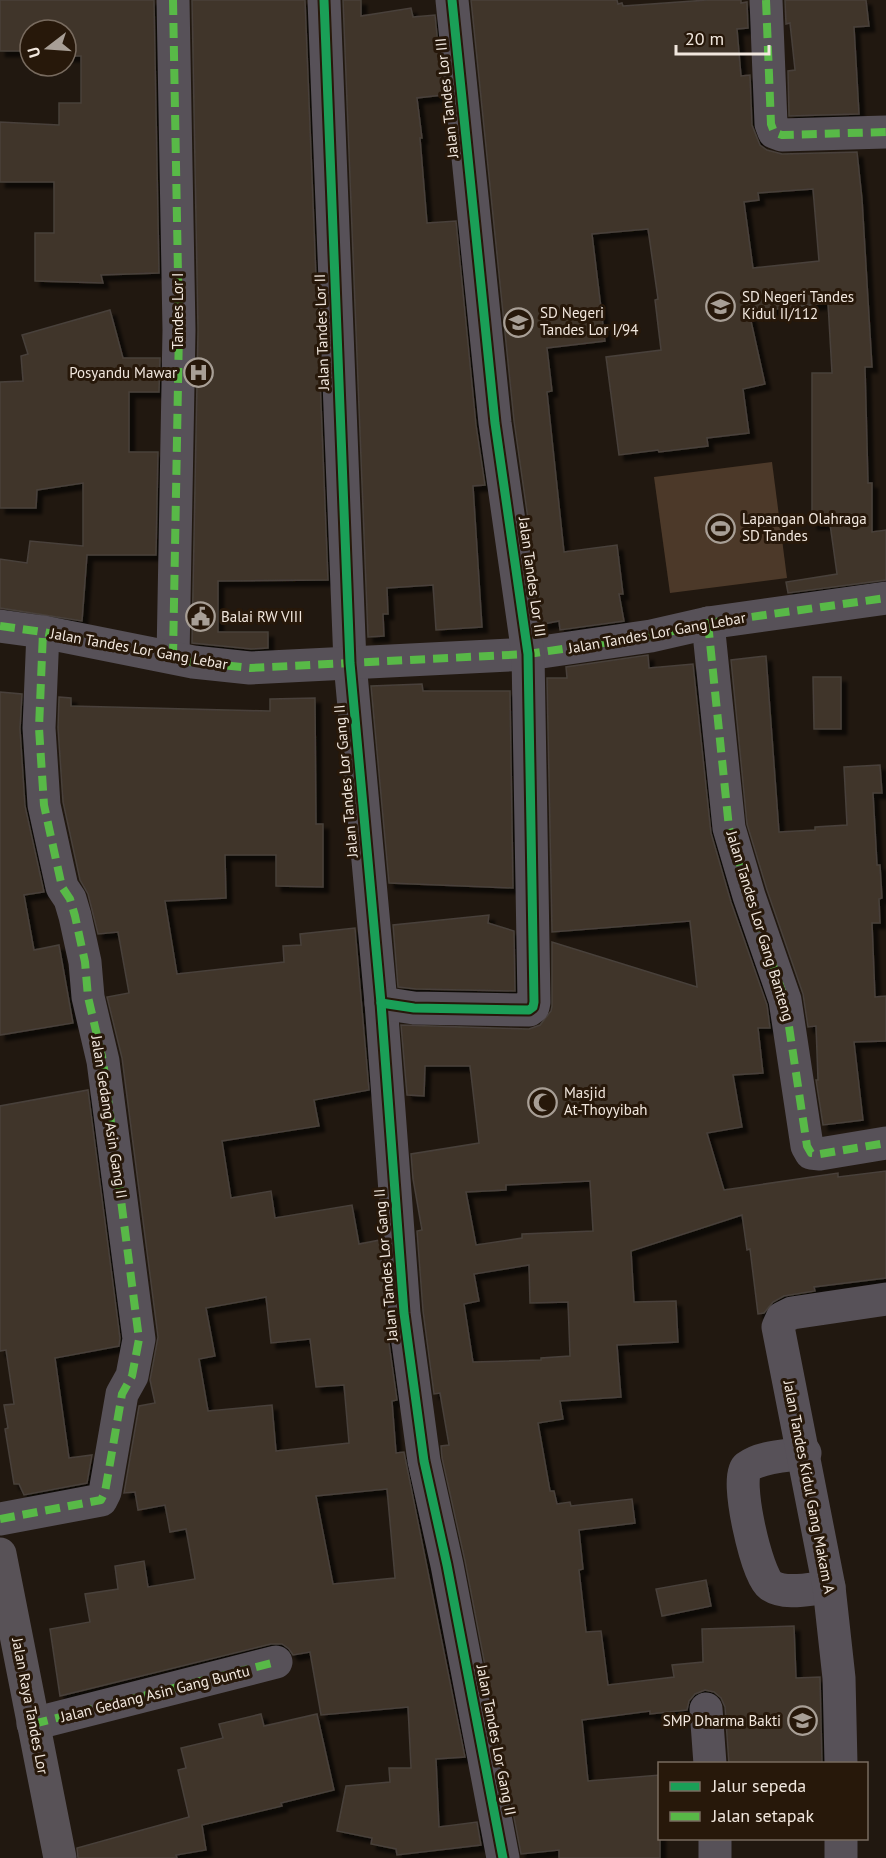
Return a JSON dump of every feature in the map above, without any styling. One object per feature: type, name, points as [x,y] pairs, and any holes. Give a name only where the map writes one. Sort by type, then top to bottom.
[{"type":"main road","name":"Jalan Raya Tandes Lor","points":[[0,1554],[42,1722],[60,1858]]},
{"type":"street","name":"Tandes Lor I","points":[[173,0],[179,330],[173,657]]},
{"type":"street","name":"Jalan Tandes Lor II","points":[[324,0],[350,663]]},
{"type":"street","name":"Jalan Tandes Lor III","points":[[381,1003],[414,1008],[529,1010],[533,1007],[528,654],[495,423],[452,0]]},
{"type":"street","points":[[766,0],[771,124],[774,132],[782,135],[886,132]]},
{"type":"street","name":"Jalan Tandes Lor Gang Lebar","points":[[0,626],[173,657],[250,668],[528,654],[651,636],[708,623],[886,598]]},
{"type":"street","name":"Jalan Tandes Lor Gang Banteng","points":[[708,623],[729,828],[740,869],[785,1000],[807,1146],[811,1153],[820,1154],[886,1143]]},
{"type":"street","name":"Jalan Gedang Asin Gang II","points":[[24,1515],[101,1500],[105,1492],[122,1394],[132,1376],[139,1339],[103,1061],[88,997],[85,962],[75,916],[70,899],[62,887],[44,806],[39,728],[43,632]]},
{"type":"street","name":"Jalan Tandes Lor Gang II","points":[[350,663],[381,1003],[404,1313],[424,1461],[447,1565],[503,1858]]},
{"type":"street","name":"Jalan Tandes Kidul Gang Makam A","points":[[841,1762],[838,1678],[829,1587],[805,1453],[779,1333],[780,1322],[792,1313],[886,1299]]},
{"type":"street","points":[[805,1453],[756,1463],[747,1467],[743,1472],[741,1481],[749,1528],[762,1575],[768,1584],[777,1589],[788,1590],[829,1587]]},
{"type":"street","name":"Jalan Gedang Asin Gang Buntu","points":[[42,1722],[276,1662]]},
{"type":"street","points":[[706,1709],[710,1762]]},
{"type":"street","points":[[715,1840],[715,1858]]},
{"type":"street","points":[[841,1840],[841,1858]]},
{"type":"shaded area","name":"Lapangan Olahraga SD Tandes","points":[[772,462],[787,578],[670,593],[654,477]]},
{"type":"building","points":[[0,0],[154,0],[159,273],[101,275],[103,283],[35,281],[35,233],[54,233],[54,182],[0,182],[0,122],[59,125],[59,103],[81,103],[78,18],[18,18],[18,51],[0,51]]},
{"type":"building","points":[[192,0],[305,0],[328,580],[218,581],[218,632],[268,632],[268,648],[251,649],[192,643],[198,330]]},
{"type":"building","points":[[343,0],[361,0],[361,16],[411,8],[413,17],[435,15],[443,95],[417,98],[422,138],[420,138],[427,223],[456,221],[476,425],[485,485],[473,486],[482,627],[436,630],[433,585],[387,588],[388,614],[383,614],[384,636],[368,637]]},
{"type":"building","points":[[471,0],[617,0],[618,4],[622,3],[623,6],[707,0],[747,2],[748,28],[737,29],[741,76],[750,75],[752,125],[760,145],[767,150],[782,154],[857,152],[872,367],[865,367],[868,483],[872,483],[872,532],[886,530],[886,580],[788,593],[786,582],[837,574],[830,524],[812,524],[812,373],[832,373],[828,303],[749,312],[765,384],[743,389],[749,433],[707,438],[708,446],[619,455],[606,357],[661,350],[655,300],[658,299],[648,229],[592,234],[605,341],[547,348],[552,391],[547,392],[564,552],[617,545],[623,594],[619,594],[624,621],[560,630],[559,621],[543,624],[514,421]],"holes":[[[813,189],[819,261],[753,268],[744,202],[759,200],[758,193]]]},
{"type":"building","points":[[785,0],[866,0],[869,26],[854,27],[859,114],[789,116],[788,71],[795,70],[790,23],[786,24]]},
{"type":"building","points":[[110,310],[123,358],[160,358],[159,392],[129,392],[129,452],[158,452],[156,555],[87,555],[82,621],[0,608],[0,559],[27,563],[30,541],[83,546],[83,483],[37,490],[36,508],[0,508],[0,382],[23,381],[21,356],[28,354],[22,335]]},
{"type":"building","points":[[648,655],[649,668],[693,664],[711,833],[731,902],[767,1005],[770,1028],[758,1028],[763,1073],[733,1075],[742,1127],[707,1133],[724,1190],[838,1173],[838,1177],[886,1171],[886,1278],[814,1287],[815,1291],[784,1296],[773,1302],[764,1313],[758,1314],[750,1249],[747,1250],[742,1215],[631,1251],[634,1302],[676,1301],[678,1342],[617,1345],[621,1397],[560,1401],[563,1419],[538,1423],[550,1491],[554,1491],[557,1504],[570,1502],[571,1506],[632,1499],[635,1523],[579,1530],[583,1569],[579,1570],[586,1632],[601,1631],[608,1685],[674,1677],[672,1665],[703,1662],[702,1629],[794,1626],[796,1678],[820,1677],[822,1762],[729,1762],[725,1707],[721,1698],[714,1692],[705,1690],[695,1694],[689,1701],[687,1710],[650,1714],[650,1711],[582,1720],[588,1781],[658,1775],[660,1858],[559,1858],[559,1850],[521,1854],[465,1561],[442,1458],[441,1446],[449,1445],[440,1393],[434,1394],[423,1311],[417,1231],[422,1230],[411,1154],[479,1143],[470,1066],[425,1066],[424,1096],[407,1095],[401,1025],[529,1029],[540,1025],[551,1011],[552,1006],[552,942],[697,987],[690,921],[552,932],[547,678],[567,678],[566,667]],"holes":[[[590,1181],[593,1231],[522,1234],[522,1238],[476,1245],[466,1192],[506,1190],[506,1185]],[[529,1265],[530,1303],[568,1302],[570,1356],[541,1358],[541,1360],[473,1362],[464,1304],[479,1301],[474,1274]]]},
{"type":"building","points":[[766,656],[779,832],[847,825],[844,767],[880,765],[882,793],[873,793],[877,865],[880,865],[882,898],[879,899],[880,923],[872,923],[875,997],[886,996],[886,1041],[854,1042],[863,1120],[823,1125],[816,1080],[818,1080],[816,1026],[808,1027],[803,994],[747,824],[731,660]]},
{"type":"building","points":[[813,677],[841,677],[841,729],[814,729]]},
{"type":"building","points":[[422,684],[423,691],[510,691],[513,888],[389,883],[371,686]]},
{"type":"building","points":[[0,692],[22,694],[20,729],[25,806],[44,892],[24,895],[34,950],[59,945],[73,1023],[0,1035]]},
{"type":"building","points":[[59,697],[71,698],[71,706],[270,711],[270,699],[315,698],[316,824],[323,824],[323,887],[276,886],[276,855],[225,855],[226,898],[165,901],[177,974],[284,962],[283,946],[301,945],[300,934],[355,928],[369,1090],[314,1100],[319,1126],[222,1141],[231,1198],[271,1191],[275,1218],[352,1205],[359,1244],[380,1240],[385,1315],[397,1400],[392,1401],[396,1453],[404,1452],[465,1757],[436,1759],[439,1827],[477,1822],[481,1845],[397,1855],[396,1849],[371,1844],[372,1838],[337,1831],[346,1786],[390,1782],[389,1768],[411,1768],[408,1707],[321,1715],[310,1652],[293,1655],[282,1644],[271,1644],[60,1696],[50,1629],[90,1622],[85,1594],[118,1589],[115,1566],[144,1561],[148,1587],[195,1579],[186,1529],[170,1532],[165,1505],[138,1510],[135,1492],[124,1493],[139,1406],[155,1403],[150,1380],[158,1337],[122,1058],[107,997],[129,993],[118,932],[98,934],[88,894],[80,880],[63,802],[58,728]],"holes":[[[266,1297],[271,1343],[310,1339],[316,1387],[344,1385],[349,1443],[276,1451],[272,1405],[208,1411],[199,1359],[215,1356],[206,1308]],[[387,1489],[395,1578],[333,1584],[316,1496]]]},
{"type":"building","points":[[489,915],[488,923],[514,931],[515,991],[398,987],[393,925]]},
{"type":"building","points":[[88,1090],[120,1338],[119,1346],[55,1358],[69,1458],[92,1455],[87,1483],[24,1495],[19,1484],[14,1484],[5,1429],[8,1428],[4,1405],[14,1404],[6,1350],[0,1351],[0,1106]]},
{"type":"building","points":[[706,1580],[711,1606],[662,1616],[656,1589]]},
{"type":"building","points":[[261,1714],[264,1726],[317,1714],[334,1790],[281,1803],[282,1806],[202,1825],[206,1850],[176,1855],[177,1858],[78,1858],[77,1848],[189,1817],[178,1770],[186,1768],[181,1748],[223,1738],[219,1724]]},
{"type":"marked path","points":[[173,0],[179,330],[173,657]]},
{"type":"marked path","points":[[766,0],[771,124],[774,132],[782,135],[886,132]]},
{"type":"marked path","points":[[0,626],[43,632],[193,662],[250,668],[528,654],[651,636],[708,623],[886,598]]},
{"type":"marked path","points":[[708,623],[729,828],[749,896],[785,1000],[807,1146],[811,1153],[820,1154],[886,1143]]},
{"type":"marked path","points":[[0,1519],[101,1500],[105,1492],[122,1394],[132,1376],[139,1339],[103,1061],[88,997],[85,962],[75,916],[70,899],[62,887],[44,805],[39,728],[43,632]]},
{"type":"marked path","points":[[33,1724],[276,1662]]},
{"type":"cycle path","points":[[324,0],[350,663],[381,1003],[404,1313],[424,1461],[447,1565],[503,1858]]},
{"type":"cycle path","points":[[381,1003],[414,1008],[529,1010],[533,1007],[534,1002],[528,654],[495,423],[452,0]]},
{"type":"place","name":"SD Negeri Tandes Kidul II/112","points":[[721,306]]},
{"type":"place","name":"SD Negeri Tandes Lor I/94","points":[[519,322]]},
{"type":"place","name":"Posyandu Mawar","points":[[198,373]]},
{"type":"place","name":"Lapangan Olahraga SD Tandes","points":[[721,528]]},
{"type":"place","name":"Balai RW VIII","points":[[200,617]]},
{"type":"place","name":"Masjid At-Thoyyibah","points":[[543,1102]]},
{"type":"place","name":"SMP Dharma Bakti","points":[[802,1721]]}]
